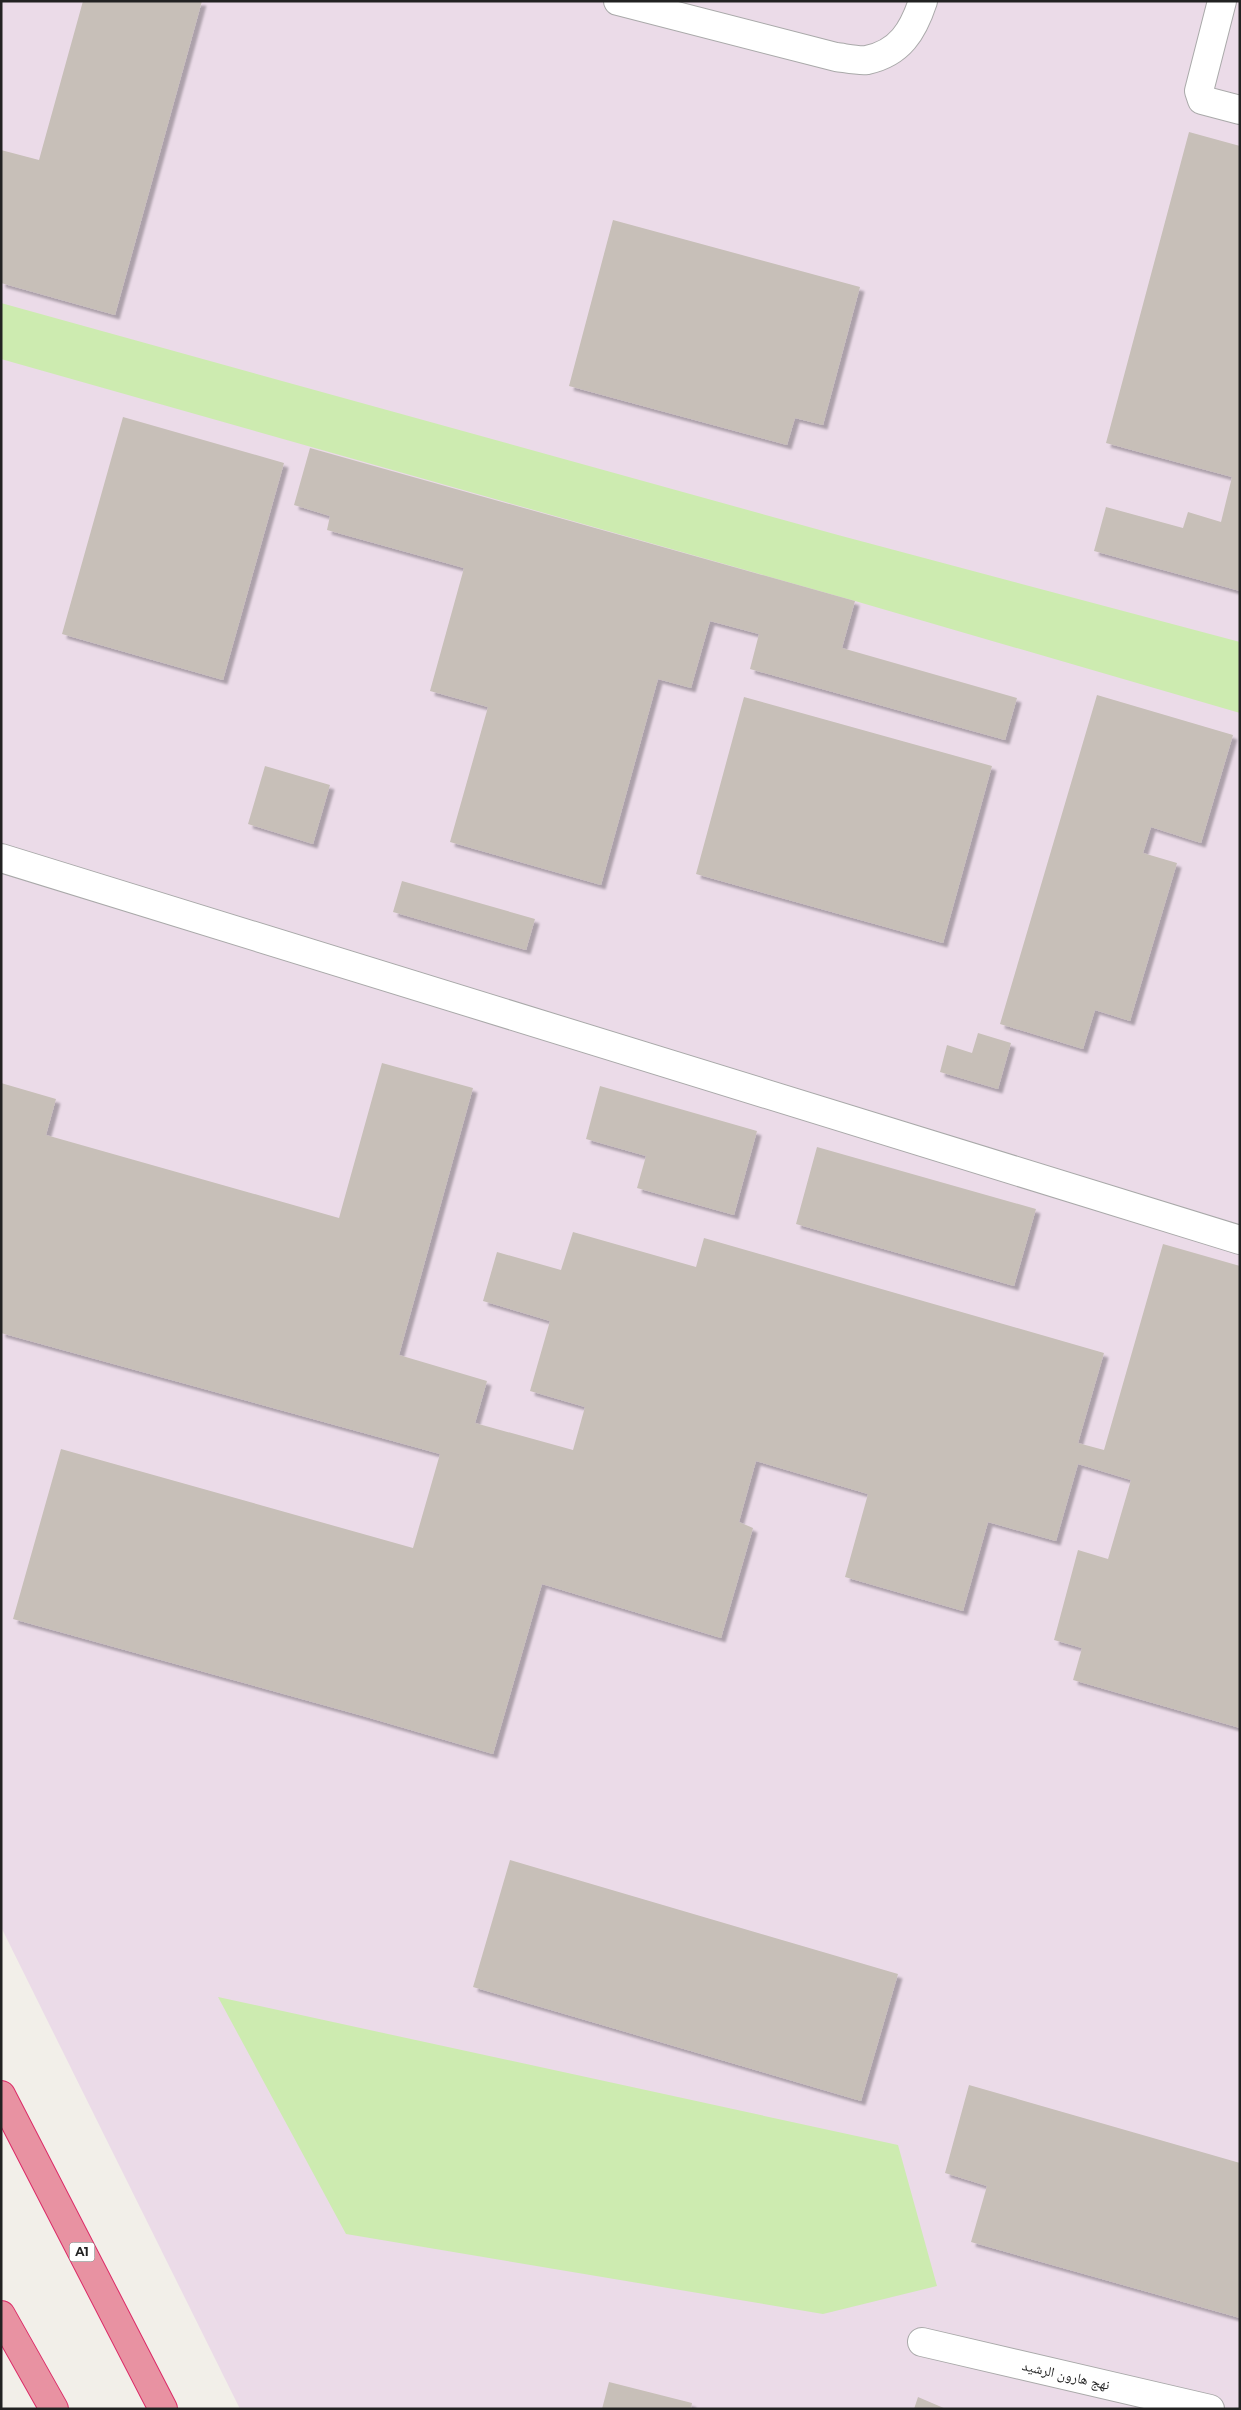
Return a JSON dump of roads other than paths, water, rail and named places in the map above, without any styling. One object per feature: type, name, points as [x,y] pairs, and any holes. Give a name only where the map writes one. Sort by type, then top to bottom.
[{"type":"highway","name":"A1","points":[[1,2095],[163,2409]]},
{"type":"highway","points":[[1,2315],[54,2409]]},
{"type":"street","points":[[618,1],[836,57],[866,60],[894,49],[914,26],[923,1]]},
{"type":"street","points":[[1222,1],[1199,91],[1202,100],[1240,110]]},
{"type":"street","points":[[1,858],[1240,1240]]},
{"type":"street","name":"نهج هارون الرشيد","points":[[922,2342],[1210,2409]]}]
